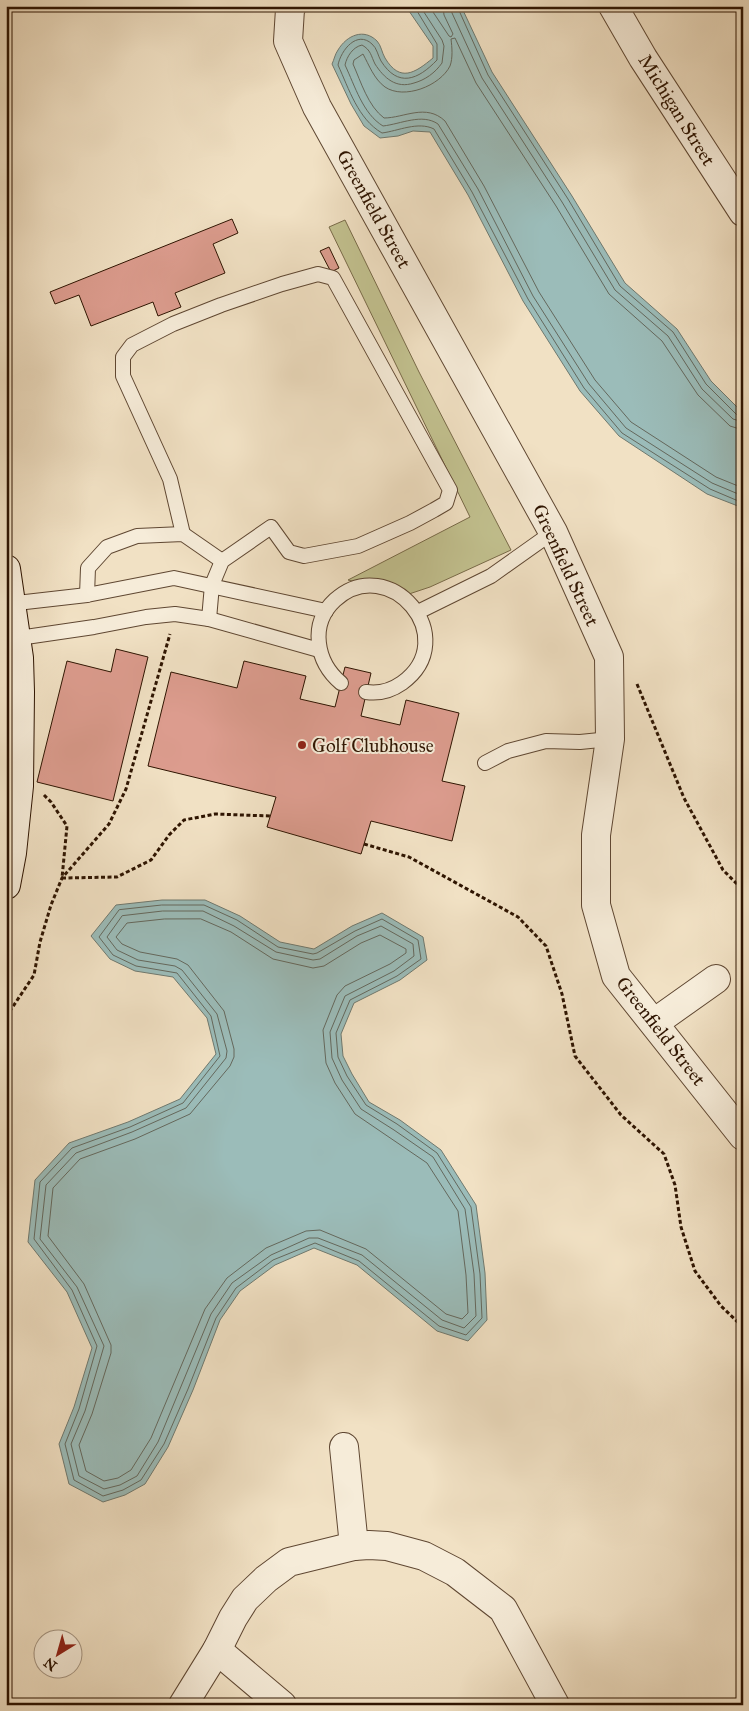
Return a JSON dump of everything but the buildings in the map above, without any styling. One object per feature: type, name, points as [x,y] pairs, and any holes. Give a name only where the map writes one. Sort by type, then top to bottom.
[{"type":"street","name":"Greenfield Street","points":[[292,6],[288,41],[317,107],[553,532],[609,657],[610,738],[596,835],[596,905],[616,976],[743,1136]]},
{"type":"street","name":"Michigan Street","points":[[613,6],[643,58],[743,212]]},
{"type":"street","points":[[6,569],[12,639],[19,658],[20,692],[12,786],[12,853],[6,885]]},
{"type":"street","points":[[654,1023],[716,979]]},
{"type":"street","points":[[344,1447],[354,1546]]},
{"type":"street","points":[[184,1705],[245,1599],[266,1579],[289,1562],[354,1546],[387,1546],[424,1556],[454,1572],[503,1609],[555,1705]]},
{"type":"street","points":[[217,1650],[282,1705]]},
{"type":"lane","points":[[183,534],[170,479],[123,376],[123,357],[132,345],[173,324],[221,305],[318,274],[333,278],[450,490],[446,502],[410,523],[358,546],[304,556],[289,552],[271,527],[222,562],[212,585],[209,619]]},
{"type":"lane","points":[[418,612],[491,576],[553,532]]},
{"type":"lane","points":[[87,595],[88,568],[107,547],[137,536],[183,534],[222,562]]},
{"type":"lane","points":[[9,604],[87,595],[174,578],[326,611]]},
{"type":"lane","points":[[341,683],[328,669],[319,650],[318,636],[326,611],[335,600],[346,592],[372,586],[386,588],[398,593],[418,612],[423,625],[425,640],[423,654],[418,667],[409,678],[398,686],[384,691],[366,692]]},
{"type":"lane","points":[[12,639],[175,614],[209,619],[319,650]]},
{"type":"lane","points":[[485,763],[508,751],[546,741],[580,742],[610,738]]},
{"type":"path","points":[[6,1017],[34,975],[40,942],[51,905],[62,878],[109,824],[126,789],[175,614]]},
{"type":"path","points":[[62,878],[117,877],[151,860],[169,835],[184,820],[215,814],[270,816]]},
{"type":"path","points":[[364,844],[409,858],[518,917],[546,946],[562,994],[575,1056],[621,1115],[664,1154],[675,1185],[681,1227],[695,1272],[721,1306],[743,1327]]},
{"type":"shaded area","points":[[345,220],[419,372],[511,550],[430,587],[403,596],[348,580],[470,517],[329,227]]},
{"type":"water","points":[[409,6],[461,6],[492,72],[572,196],[625,283],[677,329],[711,381],[743,413],[743,508],[707,494],[619,436],[580,391],[523,301],[468,195],[430,132],[413,131],[398,136],[380,138],[364,126],[332,64],[335,55],[346,40],[361,34],[372,37],[377,41],[385,58],[396,71],[408,73],[420,68],[433,58],[433,46],[409,11]]},
{"type":"water","points":[[162,900],[205,900],[240,916],[280,942],[314,949],[352,926],[382,913],[423,937],[427,960],[400,980],[354,1003],[341,1034],[343,1056],[369,1102],[400,1120],[441,1150],[476,1205],[485,1273],[487,1320],[468,1341],[437,1331],[357,1265],[314,1248],[275,1265],[240,1291],[220,1320],[193,1390],[168,1447],[145,1484],[125,1495],[103,1502],[69,1484],[59,1444],[74,1407],[92,1348],[67,1292],[28,1242],[35,1180],[69,1143],[128,1122],[180,1099],[216,1054],[207,1018],[173,977],[135,971],[110,959],[91,936],[116,905]]},
{"type":"place","name":"Golf Clubhouse","points":[[302,745]]}]
